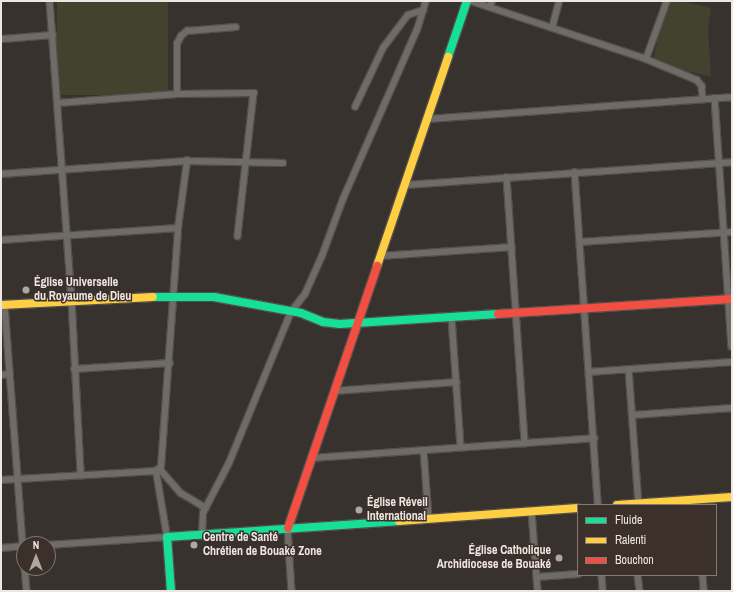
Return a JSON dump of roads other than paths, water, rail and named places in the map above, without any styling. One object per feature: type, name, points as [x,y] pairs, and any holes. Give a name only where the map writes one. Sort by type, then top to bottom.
[{"type":"street","points":[[50,1],[72,300],[74,369],[81,474]]},
{"type":"street","points":[[202,534],[206,508],[229,463],[291,312],[305,294],[322,256],[426,1]]},
{"type":"street","points":[[292,591],[288,528],[467,1]]},
{"type":"street","points":[[471,1],[646,59],[697,80],[702,86],[703,99]]},
{"type":"street","points":[[490,7],[492,1]]},
{"type":"street","points":[[552,28],[559,1]]},
{"type":"street","points":[[646,59],[667,1]]},
{"type":"street","points":[[355,107],[383,48],[408,14],[423,10]]},
{"type":"street","points":[[177,94],[177,44],[181,36],[187,31],[236,27]]},
{"type":"street","points":[[1,38],[53,35]]},
{"type":"street","points":[[58,103],[177,94],[254,93],[248,162],[238,236]]},
{"type":"street","points":[[427,118],[732,97]]},
{"type":"street","points":[[715,98],[730,299],[732,346]]},
{"type":"street","points":[[171,591],[167,537],[158,470],[162,462],[170,363],[172,296],[178,228],[188,161]]},
{"type":"street","points":[[1,174],[188,161],[283,163]]},
{"type":"street","points":[[405,185],[732,162]]},
{"type":"street","points":[[575,172],[598,504]]},
{"type":"street","points":[[507,177],[525,443]]},
{"type":"street","points":[[1,240],[178,228]]},
{"type":"street","points":[[580,242],[732,232]]},
{"type":"street","points":[[380,256],[512,247]]},
{"type":"street","points":[[23,536],[3,305],[72,300],[172,296],[233,300],[291,312],[331,324],[452,318],[516,312],[730,299]]},
{"type":"street","points":[[452,318],[461,448]]},
{"type":"street","points":[[589,372],[732,362]]},
{"type":"street","points":[[74,369],[170,363]]},
{"type":"street","points":[[630,369],[633,415],[635,504],[698,502],[732,497]]},
{"type":"street","points":[[1,375],[10,374]]},
{"type":"street","points":[[334,391],[457,382]]},
{"type":"street","points":[[633,415],[732,408]]},
{"type":"street","points":[[312,458],[594,438]]},
{"type":"street","points":[[424,450],[429,518]]},
{"type":"street","points":[[1,480],[158,470],[181,493],[206,508]]},
{"type":"street","points":[[56,544],[577,508]]},
{"type":"street","points":[[532,511],[538,591]]},
{"type":"street","points":[[1,548],[16,547]]},
{"type":"street","points":[[537,577],[577,574]]},
{"type":"street","points":[[26,576],[27,591]]},
{"type":"street","points":[[602,576],[603,591]]},
{"type":"street","points":[[638,576],[640,591]]},
{"type":"street","points":[[703,576],[704,591]]},
{"type":"place","name":"Église Universelle du Royaume de Dieu","points":[[26,290]]},
{"type":"place","name":"Église Réveil International","points":[[359,510]]},
{"type":"place","name":"Centre de Santé Chrétien de Bouaké Zone","points":[[194,545]]},
{"type":"place","name":"Église Catholique Archidiocese de Bouaké","points":[[559,558]]}]
